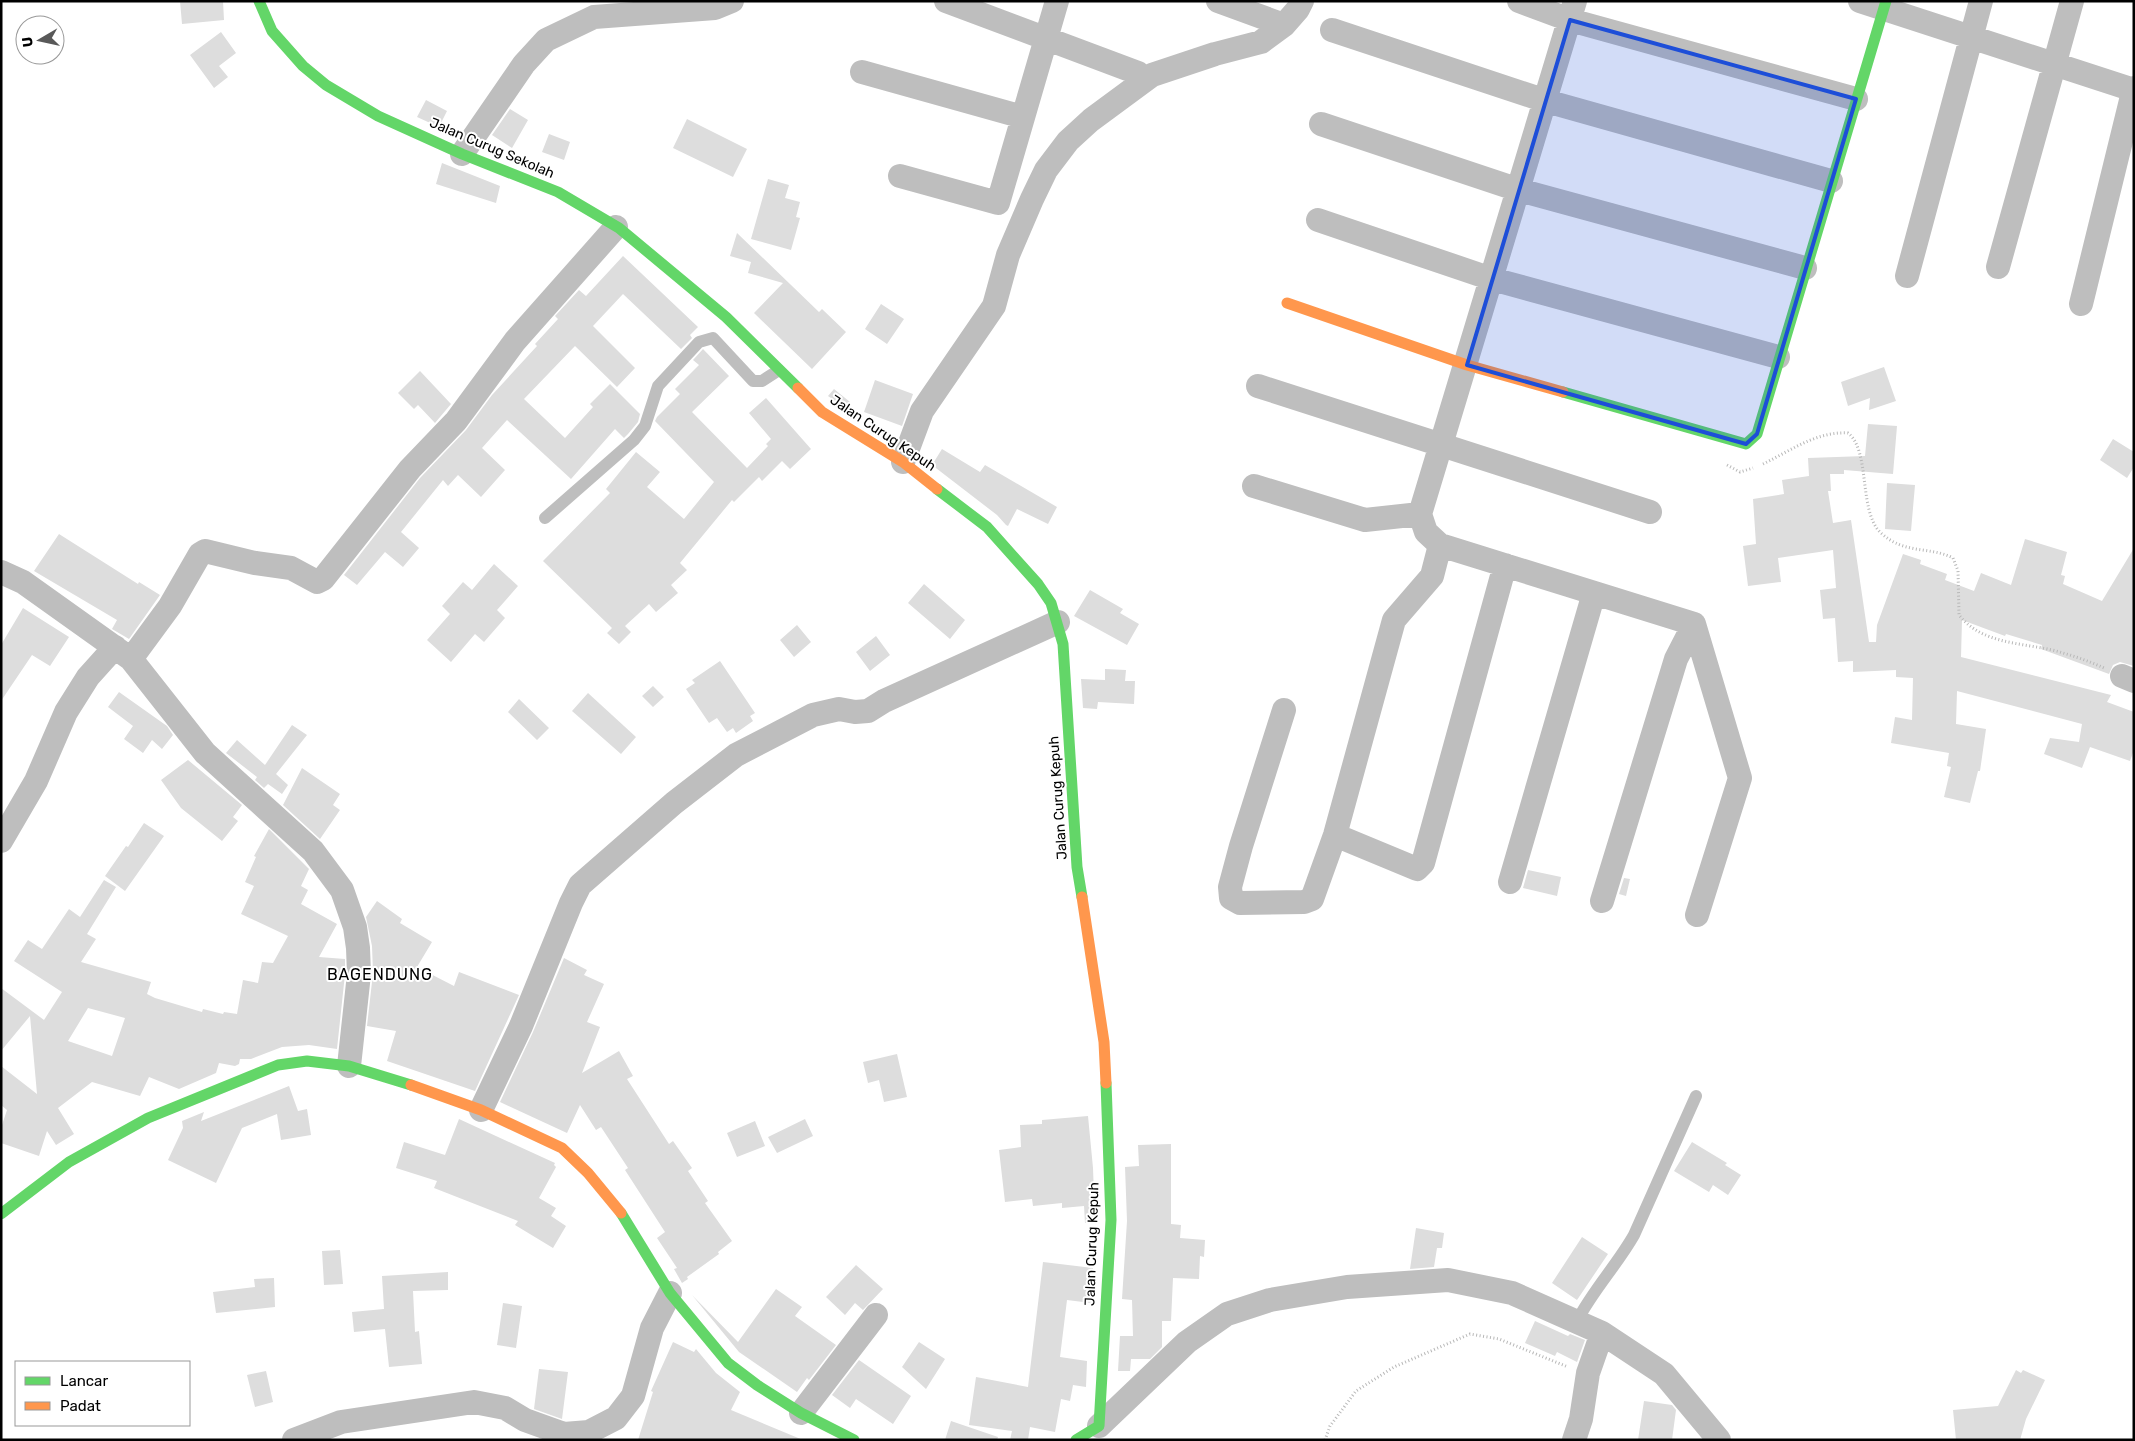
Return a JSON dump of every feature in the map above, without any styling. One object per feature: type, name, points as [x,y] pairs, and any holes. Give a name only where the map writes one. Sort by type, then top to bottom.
[{"type":"street","name":"Jalan Curug Sekolah","points":[[259,1],[272,31],[303,66],[326,84],[378,116],[462,154],[558,192],[616,227],[726,317]]},
{"type":"street","points":[[462,154],[524,64],[546,40],[594,17],[633,8],[715,8],[725,6],[732,1]]},
{"type":"street","points":[[946,1],[1047,37],[1138,73]]},
{"type":"street","points":[[900,176],[998,202],[1057,1]]},
{"type":"street","points":[[1218,1],[1284,25]]},
{"type":"street","points":[[903,462],[922,411],[994,306],[1008,255],[1032,199],[1046,170],[1068,141],[1091,120],[1152,75],[1214,54],[1261,42],[1284,25],[1298,9],[1302,1]]},
{"type":"street","points":[[1519,1],[1573,10],[1856,99]]},
{"type":"street","points":[[1860,1],[1884,5],[1970,37],[2134,89],[2081,304]]},
{"type":"street","points":[[1907,276],[1981,1]]},
{"type":"street","points":[[1998,267],[2072,1]]},
{"type":"street","points":[[1287,303],[1467,365],[1746,444],[1753,440],[1884,5]]},
{"type":"street","points":[[1573,10],[1467,365],[1420,514],[1426,532],[1440,545],[1694,624]]},
{"type":"street","points":[[1332,30],[1546,100],[1831,181]]},
{"type":"street","points":[[862,72],[1023,117]]},
{"type":"street","points":[[1321,124],[1519,190],[1805,268]]},
{"type":"street","points":[[1318,220],[1492,279],[1778,357]]},
{"type":"street","points":[[1,841],[36,781],[66,712],[88,677],[123,653],[170,606],[200,554],[205,551],[255,564],[291,568],[317,582],[323,579],[371,521],[410,469],[456,420],[515,341],[616,227]]},
{"type":"street","name":"Jalan Curug Kepuh","points":[[726,317],[822,412],[903,462],[987,527],[1038,584],[1051,603],[1058,622],[1063,644],[1077,867],[1104,1042],[1111,1220],[1099,1426]]},
{"type":"street","points":[[1258,386],[1650,512]]},
{"type":"street","points":[[1254,486],[1365,520],[1420,514]]},
{"type":"street","points":[[1284,710],[1240,846],[1230,887],[1232,898],[1240,903],[1304,902],[1312,899],[1335,835],[1394,620],[1432,576],[1440,545]]},
{"type":"street","points":[[1335,835],[1417,869],[1423,863],[1505,565]]},
{"type":"street","points":[[1,572],[23,582],[123,653],[205,753],[313,852],[342,890],[355,928],[358,948],[359,974],[349,1066]]},
{"type":"street","points":[[1510,882],[1594,593]]},
{"type":"street","points":[[480,1110],[521,1026],[580,885],[674,803],[736,755],[813,715],[839,709],[855,712],[868,711],[884,701],[1058,622]]},
{"type":"street","points":[[1602,902],[1676,659],[1694,624]]},
{"type":"street","points":[[1694,624],[1740,778],[1697,915]]},
{"type":"street","points":[[1,1214],[69,1162],[148,1118],[278,1065],[307,1061],[349,1066],[422,1088],[480,1110],[562,1148],[588,1173],[630,1225],[670,1293],[728,1363],[757,1385],[801,1413],[854,1440]]},
{"type":"street","points":[[1076,1440],[1099,1426],[1187,1342],[1227,1314],[1270,1300],[1347,1286],[1448,1280],[1512,1293],[1602,1334],[1664,1374],[1719,1440]]},
{"type":"street","points":[[294,1440],[341,1422],[474,1402],[505,1408],[525,1420],[564,1434],[589,1432],[616,1418],[633,1396],[652,1328],[670,1293]]},
{"type":"street","points":[[801,1413],[876,1315]]},
{"type":"street","points":[[1574,1440],[1581,1419],[1588,1373],[1602,1334]]},
{"type":"lane","points":[[545,518],[634,440],[645,426],[658,386],[699,342],[713,338],[753,381],[762,380],[779,370]]},
{"type":"lane","points":[[1577,1321],[1587,1302],[1622,1255],[1634,1235],[1696,1096]]},
{"type":"path","points":[[1722,437],[1727,464],[1740,472],[1754,468],[1819,436],[1836,432],[1848,433],[1857,446],[1873,522],[1880,533],[1900,545],[1912,550],[1947,555],[1953,558],[1958,571],[1959,615],[1968,625],[1987,636],[2016,644],[2062,652],[2128,679]]},
{"type":"path","points":[[1325,1440],[1330,1426],[1356,1391],[1394,1367],[1470,1334],[1499,1339],[1535,1355],[1588,1373]]},
{"type":"highlighted area","points":[[1570,20],[1856,99],[1757,434],[1746,444],[1467,365]]},
{"type":"building","points":[[180,1],[223,1],[224,20],[182,24]]},
{"type":"building","points":[[221,32],[236,53],[219,66],[228,77],[214,88],[190,55]]},
{"type":"building","points":[[426,100],[447,111],[439,127],[417,117]]},
{"type":"building","points":[[510,109],[528,120],[512,148],[492,135]]},
{"type":"building","points":[[687,119],[747,149],[733,177],[673,148]]},
{"type":"building","points":[[549,134],[570,142],[564,160],[542,152]]},
{"type":"building","points":[[442,163],[500,186],[496,203],[436,184]]},
{"type":"building","points":[[768,179],[789,185],[785,198],[800,202],[796,217],[800,218],[791,250],[751,239]]},
{"type":"building","points":[[737,233],[819,312],[822,309],[846,332],[812,369],[754,313],[783,283],[748,273],[751,262],[730,256]]},
{"type":"building","points":[[623,256],[698,327],[690,335],[692,338],[681,349],[623,294],[593,326],[635,368],[617,387],[575,346],[524,399],[565,438],[593,407],[590,404],[610,384],[640,414],[638,422],[628,434],[624,438],[615,429],[571,479],[507,420],[482,448],[505,470],[481,497],[458,475],[448,486],[443,480],[401,532],[419,548],[403,567],[385,552],[357,585],[344,575],[420,478],[466,430],[492,395],[537,346],[535,344],[558,319],[555,316],[579,290],[586,296]]},
{"type":"building","points":[[881,304],[904,319],[887,344],[865,329]]},
{"type":"building","points":[[703,349],[729,376],[692,412],[747,468],[768,446],[766,444],[771,439],[749,413],[766,398],[811,449],[790,469],[782,461],[762,481],[759,477],[734,502],[732,500],[680,563],[687,570],[671,585],[678,593],[656,612],[649,604],[625,626],[631,632],[619,644],[607,633],[612,628],[543,561],[610,493],[606,489],[636,452],[660,472],[647,487],[684,519],[714,482],[655,421],[680,394],[675,389],[699,365],[693,360]]},
{"type":"building","points":[[1884,367],[1896,401],[1869,410],[1870,398],[1848,406],[1841,382]]},
{"type":"building","points":[[420,371],[451,404],[435,423],[418,405],[414,409],[398,393]]},
{"type":"building","points":[[875,380],[913,394],[902,426],[864,412]]},
{"type":"building","points":[[834,389],[850,402],[845,408],[828,396]]},
{"type":"building","points":[[1868,424],[1897,426],[1893,474],[1844,470],[1844,474],[1830,474],[1831,491],[1828,491],[1833,523],[1851,520],[1869,642],[1876,642],[1877,625],[1903,554],[1921,560],[1920,564],[1947,574],[1945,580],[1974,591],[1981,573],[2011,585],[2025,539],[2067,552],[2061,575],[2065,576],[2063,584],[2102,601],[2134,548],[2134,666],[2120,662],[2113,665],[2109,674],[2041,649],[2042,645],[2006,634],[2005,636],[1962,620],[1961,657],[2111,695],[2107,702],[2134,712],[2134,750],[2130,761],[2090,747],[2082,768],[2044,754],[2050,738],[2079,742],[2082,724],[1957,691],[1956,724],[1986,729],[1980,771],[1978,771],[1970,803],[1944,797],[1951,767],[1947,766],[1949,753],[1891,743],[1895,717],[1912,720],[1913,678],[1896,677],[1896,670],[1853,672],[1853,661],[1838,662],[1835,618],[1823,619],[1820,590],[1836,588],[1833,550],[1778,558],[1781,582],[1748,586],[1743,546],[1756,544],[1753,499],[1784,494],[1782,480],[1809,476],[1808,458],[1865,456]]},
{"type":"building","points":[[2113,439],[2134,452],[2134,467],[2127,478],[2100,460]]},
{"type":"building","points":[[942,449],[980,472],[985,465],[1057,507],[1048,524],[1017,509],[1008,526],[1006,525],[997,515],[932,465]]},
{"type":"building","points":[[1887,483],[1915,485],[1911,531],[1885,529]]},
{"type":"building","points":[[59,534],[138,584],[139,582],[160,595],[129,639],[112,629],[117,620],[34,571]]},
{"type":"building","points":[[494,564],[518,586],[497,610],[505,618],[484,642],[475,634],[451,662],[427,640],[450,614],[442,606],[463,582],[472,590]]},
{"type":"building","points":[[924,584],[965,620],[950,639],[908,603]]},
{"type":"building","points":[[1090,590],[1123,609],[1120,613],[1139,624],[1127,645],[1074,616]]},
{"type":"building","points":[[23,608],[69,637],[50,666],[32,655],[1,701],[1,645]]},
{"type":"building","points":[[797,625],[811,642],[794,657],[780,640]]},
{"type":"building","points":[[876,636],[890,655],[870,671],[856,652]]},
{"type":"building","points":[[720,661],[755,713],[750,716],[753,721],[736,733],[733,728],[727,732],[717,718],[709,723],[686,689],[695,683],[692,680]]},
{"type":"building","points":[[1105,669],[1126,670],[1125,681],[1135,681],[1134,704],[1098,702],[1097,709],[1083,708],[1081,679],[1105,680]]},
{"type":"building","points":[[653,686],[664,697],[653,707],[642,696]]},
{"type":"building","points":[[119,692],[167,726],[173,735],[162,749],[152,740],[143,753],[124,739],[133,726],[108,707]]},
{"type":"building","points":[[588,693],[636,737],[621,754],[572,711]]},
{"type":"building","points":[[519,699],[549,728],[537,740],[508,712]]},
{"type":"building","points":[[292,725],[307,735],[276,774],[288,785],[282,794],[268,784],[264,788],[255,780],[257,777],[226,753],[237,740],[265,765]]},
{"type":"building","points":[[188,760],[242,805],[233,817],[238,821],[222,841],[181,808],[161,780]]},
{"type":"building","points":[[302,768],[340,794],[333,805],[340,810],[320,839],[283,805]]},
{"type":"building","points":[[144,823],[164,836],[125,891],[105,876]]},
{"type":"building","points":[[269,829],[309,869],[301,886],[308,890],[301,904],[337,924],[319,957],[345,959],[337,1049],[309,1045],[282,1047],[251,1059],[240,1059],[239,1064],[235,1066],[219,1063],[216,1073],[179,1089],[149,1077],[140,1096],[92,1082],[58,1108],[74,1134],[56,1145],[47,1131],[39,1156],[1,1143],[1,1128],[7,1110],[1,1105],[1,1066],[37,1094],[30,1016],[1,1051],[1,988],[44,1020],[62,992],[14,961],[28,940],[42,949],[69,909],[80,917],[104,880],[116,887],[87,934],[96,939],[81,962],[151,982],[147,994],[155,998],[202,1012],[203,1009],[223,1014],[224,1012],[237,1014],[243,980],[258,983],[262,962],[273,963],[288,936],[241,914],[254,886],[245,882],[256,857],[254,856]],"holes":[[[88,1008],[125,1018],[112,1056],[68,1041]]]},
{"type":"building","points":[[1528,870],[1561,877],[1557,896],[1523,888]]},
{"type":"building","points":[[1624,878],[1630,879],[1626,896],[1619,894]]},
{"type":"building","points":[[377,901],[402,919],[400,923],[432,942],[417,967],[454,986],[459,972],[519,995],[475,1091],[387,1061],[396,1031],[367,1026],[373,973],[372,946],[366,917]]},
{"type":"building","points":[[564,958],[587,970],[584,975],[604,984],[587,1022],[600,1027],[582,1073],[619,1051],[633,1076],[627,1079],[669,1144],[673,1141],[692,1168],[688,1171],[708,1201],[705,1203],[732,1241],[718,1252],[719,1254],[687,1277],[688,1279],[682,1283],[674,1269],[677,1268],[657,1238],[665,1232],[625,1170],[628,1168],[601,1127],[596,1130],[580,1105],[567,1133],[500,1102],[533,1032]]},
{"type":"building","points":[[897,1054],[907,1097],[884,1102],[879,1080],[868,1083],[863,1062]]},
{"type":"building","points":[[289,1086],[298,1111],[307,1109],[311,1135],[281,1140],[277,1114],[242,1128],[216,1183],[168,1160],[183,1128],[182,1121],[204,1112],[201,1121]]},
{"type":"building","points":[[1088,1116],[1093,1168],[1095,1222],[1085,1223],[1084,1206],[1062,1208],[1062,1203],[1033,1206],[1032,1199],[1005,1202],[999,1150],[1021,1147],[1020,1125],[1042,1124],[1042,1120]]},
{"type":"building","points":[[459,1119],[555,1163],[556,1167],[539,1198],[556,1208],[551,1216],[566,1226],[553,1248],[515,1225],[518,1221],[434,1188],[437,1181],[396,1168],[404,1142],[445,1155]]},
{"type":"building","points":[[805,1119],[813,1136],[777,1153],[768,1137]]},
{"type":"building","points":[[755,1121],[765,1146],[737,1157],[727,1133]]},
{"type":"building","points":[[1692,1142],[1727,1163],[1725,1165],[1741,1175],[1728,1195],[1713,1185],[1709,1192],[1674,1171]]},
{"type":"building","points":[[1171,1144],[1171,1224],[1181,1225],[1180,1238],[1205,1240],[1204,1257],[1200,1256],[1199,1279],[1173,1278],[1171,1321],[1162,1321],[1162,1347],[1150,1359],[1131,1359],[1130,1371],[1118,1371],[1120,1336],[1133,1336],[1132,1300],[1122,1299],[1127,1221],[1125,1167],[1139,1166],[1138,1145]]},
{"type":"building","points":[[1416,1228],[1444,1233],[1442,1248],[1437,1248],[1434,1267],[1410,1269]]},
{"type":"building","points":[[1582,1237],[1608,1254],[1577,1300],[1552,1283]]},
{"type":"building","points":[[340,1250],[343,1284],[324,1285],[322,1251]]},
{"type":"building","points":[[1043,1262],[1093,1268],[1091,1303],[1067,1300],[1060,1357],[1087,1361],[1086,1387],[1073,1385],[1070,1401],[1061,1399],[1055,1432],[1030,1427],[1028,1440],[1010,1440],[1012,1431],[969,1425],[976,1377],[1028,1387]]},
{"type":"building","points":[[856,1265],[883,1289],[863,1310],[855,1303],[845,1315],[826,1297]]},
{"type":"building","points":[[448,1272],[448,1290],[413,1291],[415,1332],[419,1331],[422,1364],[389,1367],[385,1329],[354,1332],[352,1312],[384,1309],[382,1276]]},
{"type":"building","points":[[274,1278],[275,1307],[216,1313],[213,1292],[255,1287],[254,1279]]},
{"type":"building","points":[[776,1289],[802,1307],[795,1316],[836,1345],[809,1380],[807,1378],[797,1392],[739,1352],[692,1295],[738,1342]]},
{"type":"building","points":[[503,1303],[522,1306],[516,1348],[497,1345]]},
{"type":"building","points":[[1535,1321],[1568,1336],[1570,1334],[1585,1340],[1577,1362],[1557,1352],[1555,1356],[1525,1343]]},
{"type":"building","points":[[673,1342],[694,1352],[696,1349],[716,1373],[740,1392],[731,1410],[803,1440],[638,1440],[653,1392],[651,1391]]},
{"type":"building","points":[[919,1342],[945,1359],[926,1389],[902,1367]]},
{"type":"building","points":[[859,1360],[911,1396],[893,1424],[856,1399],[850,1408],[832,1395]]},
{"type":"building","points":[[539,1369],[568,1372],[562,1419],[534,1409]]},
{"type":"building","points":[[2016,1370],[2021,1373],[2023,1370],[2045,1380],[2026,1419],[2020,1440],[1956,1440],[1953,1410],[1998,1406]]},
{"type":"building","points":[[266,1371],[273,1402],[255,1407],[247,1375]]},
{"type":"building","points":[[1644,1401],[1672,1405],[1676,1410],[1672,1440],[1638,1440]]},
{"type":"building","points":[[951,1421],[998,1437],[997,1440],[945,1440]]},
{"type":"traffic: fast","points":[[259,1],[272,31],[303,66],[326,85],[378,116],[462,154],[558,192],[619,228],[726,317],[798,388]]},
{"type":"traffic: fast","points":[[1563,392],[1746,444],[1757,434],[1886,1]]},
{"type":"traffic: fast","points":[[937,489],[987,527],[1038,584],[1051,603],[1063,644],[1077,867],[1082,897]]},
{"type":"traffic: fast","points":[[1,1214],[69,1162],[148,1118],[278,1065],[307,1061],[349,1066],[411,1085]]},
{"type":"traffic: fast","points":[[1076,1440],[1099,1426],[1111,1220],[1106,1083]]},
{"type":"traffic: fast","points":[[621,1213],[670,1293],[728,1363],[757,1385],[801,1413],[854,1440]]},
{"type":"traffic: slow","points":[[1287,303],[1467,365],[1563,392]]},
{"type":"traffic: slow","points":[[798,388],[822,412],[903,462],[937,489]]},
{"type":"traffic: slow","points":[[1082,897],[1104,1042],[1106,1083]]},
{"type":"traffic: slow","points":[[411,1085],[481,1110],[562,1148],[588,1173],[621,1213]]},
{"type":"district","name":"BAGENDUNG","points":[[380,974]]}]
